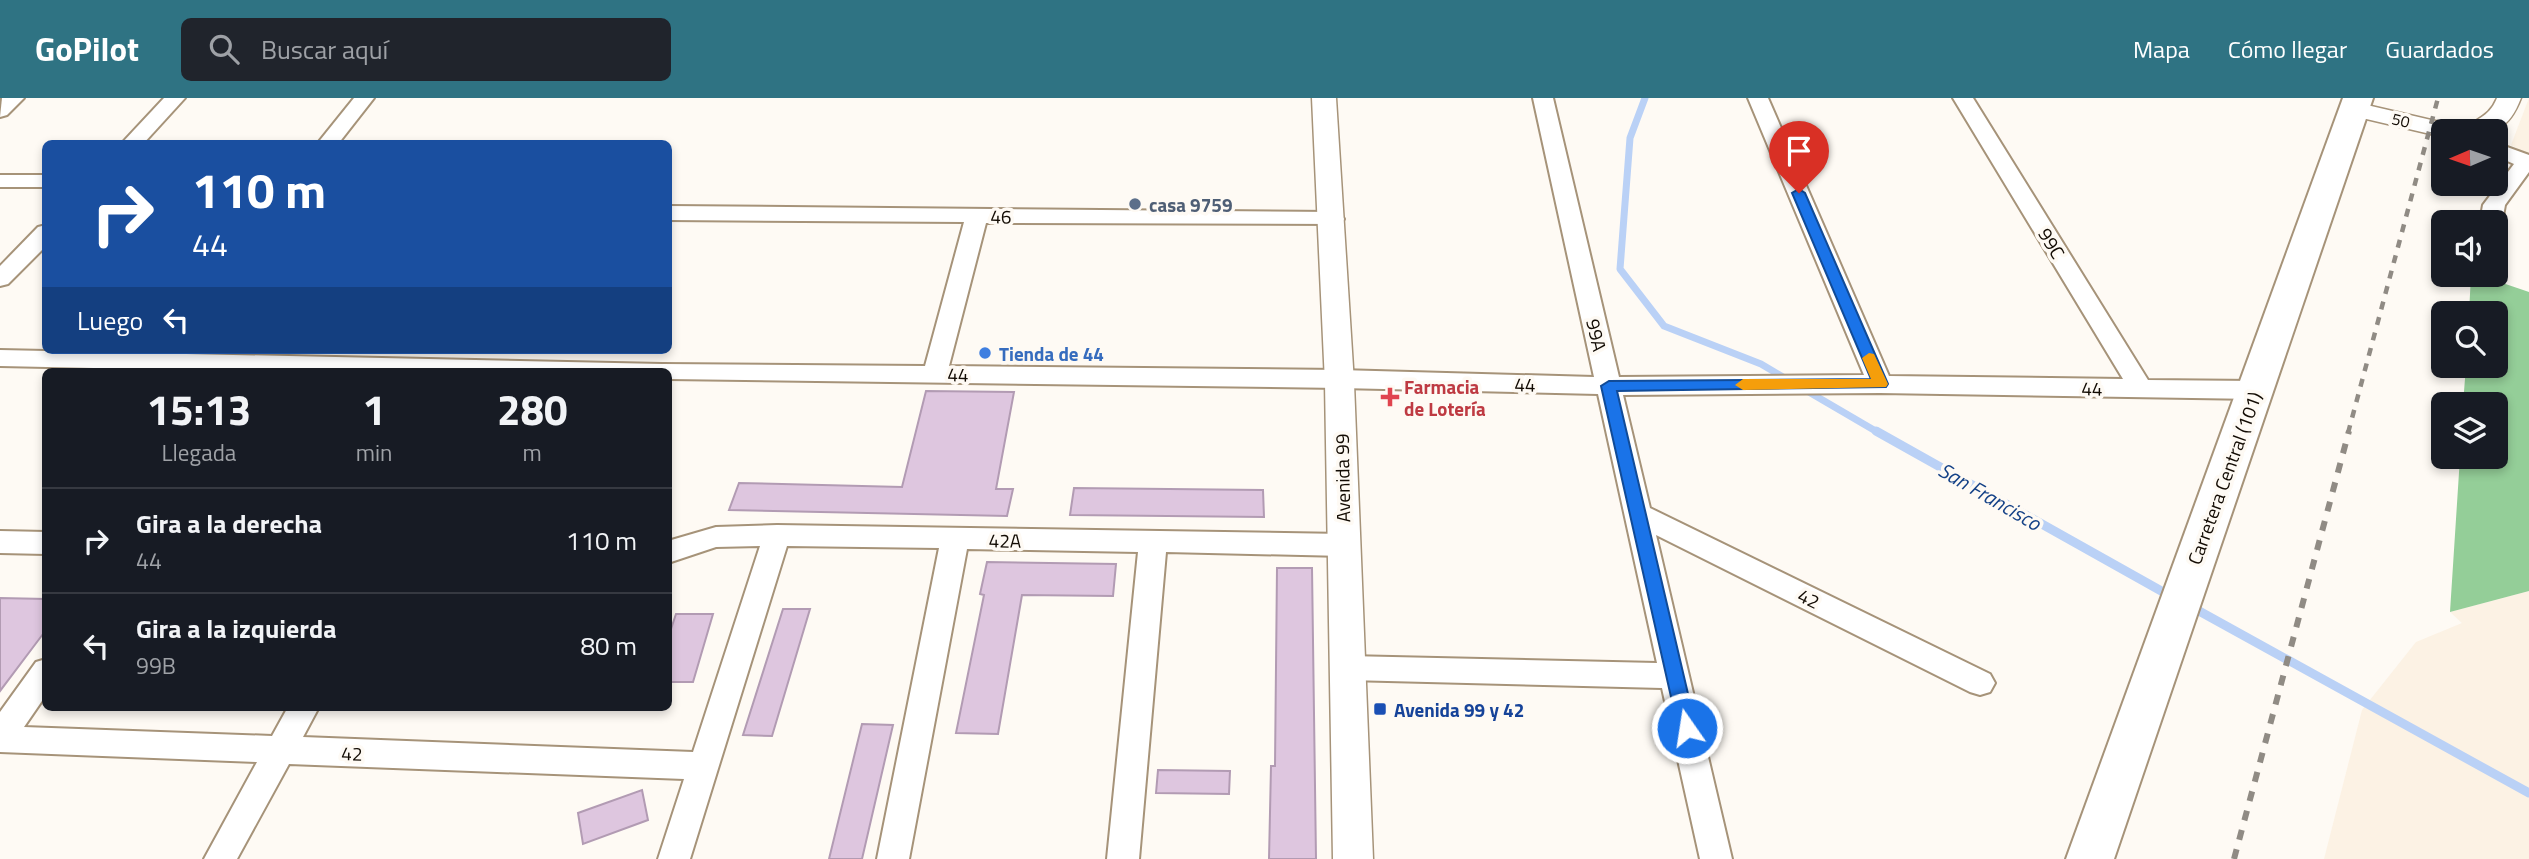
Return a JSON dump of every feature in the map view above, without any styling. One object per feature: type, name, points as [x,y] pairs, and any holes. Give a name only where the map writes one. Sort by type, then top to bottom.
[{"type":"main road","name":"Carretera Central (101)","points":[[2090,859],[2356,103]]},
{"type":"street","points":[[0,111],[14,98]]},
{"type":"street","points":[[135,140],[175,98]]},
{"type":"street","points":[[330,140],[364,98]]},
{"type":"street","name":"Avenida 99","points":[[1324,98],[1333,219],[1340,379],[1353,859]]},
{"type":"street","name":"99A","points":[[1543,98],[1716,859]]},
{"type":"street","points":[[1758,98],[1880,384]]},
{"type":"street","name":"99C","points":[[1964,98],[2141,389]]},
{"type":"street","points":[[2498,119],[2505,110],[2509,98]]},
{"type":"street","name":"50","points":[[2356,103],[2431,126]]},
{"type":"street","points":[[2493,210],[2494,205],[2527,162],[2508,154]]},
{"type":"street","points":[[0,181],[42,181]]},
{"type":"street","name":"46","points":[[672,213],[1333,219]]},
{"type":"street","points":[[934,373],[977,216]]},
{"type":"street","points":[[0,279],[42,236]]},
{"type":"street","points":[[0,358],[154,356],[261,367],[360,368]]},
{"type":"street","name":"44","points":[[672,371],[1340,379],[1609,386],[1880,384],[2256,390]]},
{"type":"street","name":"42","points":[[1638,514],[1980,682]]},
{"type":"street","points":[[674,859],[777,535]]},
{"type":"street","name":"42A","points":[[672,551],[716,537],[777,535],[1344,545]]},
{"type":"street","points":[[893,859],[955,539]]},
{"type":"street","points":[[0,542],[42,543]]},
{"type":"street","points":[[1123,859],[1153,542]]},
{"type":"street","points":[[1348,668],[1675,676]]},
{"type":"street","points":[[0,737],[42,677]]},
{"type":"street","points":[[220,859],[302,711]]},
{"type":"street","name":"42","points":[[0,737],[703,766]]},
{"type":"shaded area","points":[[2529,98],[2529,155],[2511,145]]},
{"type":"shaded area","points":[[2529,591],[2529,859],[2324,859],[2362,710],[2416,642],[2462,623],[2450,612]]},
{"type":"green space","points":[[2508,285],[2529,292],[2529,591],[2450,612],[2459,469],[2508,469],[2508,392],[2464,392],[2465,378],[2508,378],[2508,301],[2470,301],[2470,287],[2508,287]]},
{"type":"building","points":[[926,391],[1014,392],[996,489],[1013,489],[1007,516],[729,510],[739,483],[902,487]]},
{"type":"building","points":[[1074,488],[1263,490],[1264,517],[1070,515]]},
{"type":"building","points":[[987,562],[1116,564],[1113,596],[1022,595],[998,734],[956,733],[984,595],[980,594]]},
{"type":"building","points":[[1277,568],[1312,568],[1316,859],[1269,859],[1271,766],[1275,766]]},
{"type":"building","points":[[0,598],[42,599],[42,635],[0,691]]},
{"type":"building","points":[[783,609],[810,609],[772,736],[743,735]]},
{"type":"building","points":[[676,614],[713,614],[693,682],[672,682],[672,626]]},
{"type":"building","points":[[862,724],[893,725],[862,859],[829,859]]},
{"type":"building","points":[[1158,770],[1230,771],[1229,794],[1156,793]]},
{"type":"building","points":[[642,790],[648,820],[583,844],[578,813]]},
{"type":"waterway","name":"San Francisco","points":[[1645,98],[1630,138],[1620,269],[1664,326],[1761,364],[1788,380]]},
{"type":"waterway","name":"San Francisco","points":[[1802,388],[1879,433]]},
{"type":"waterway","name":"San Francisco","points":[[1876,431],[2172,597]]},
{"type":"waterway","name":"San Francisco","points":[[2190,606],[2529,793]]},
{"type":"railway","points":[[2348,433],[2438,98]]},
{"type":"railway","points":[[2234,859],[2349,431]]},
{"type":"slow traffic","points":[[1743,385],[1880,384],[1869,358]]},
{"type":"place","name":"casa 9759","points":[[1135,204]]},
{"type":"place","name":"Tienda de 44","points":[[985,353]]},
{"type":"place","name":"Farmacia de Lotería","points":[[1390,397]]},
{"type":"place","name":"Avenida 99 y 42","points":[[1380,709]]},
{"type":"route","points":[[1687,728],[1609,386],[1880,384],[1799,193]]}]
